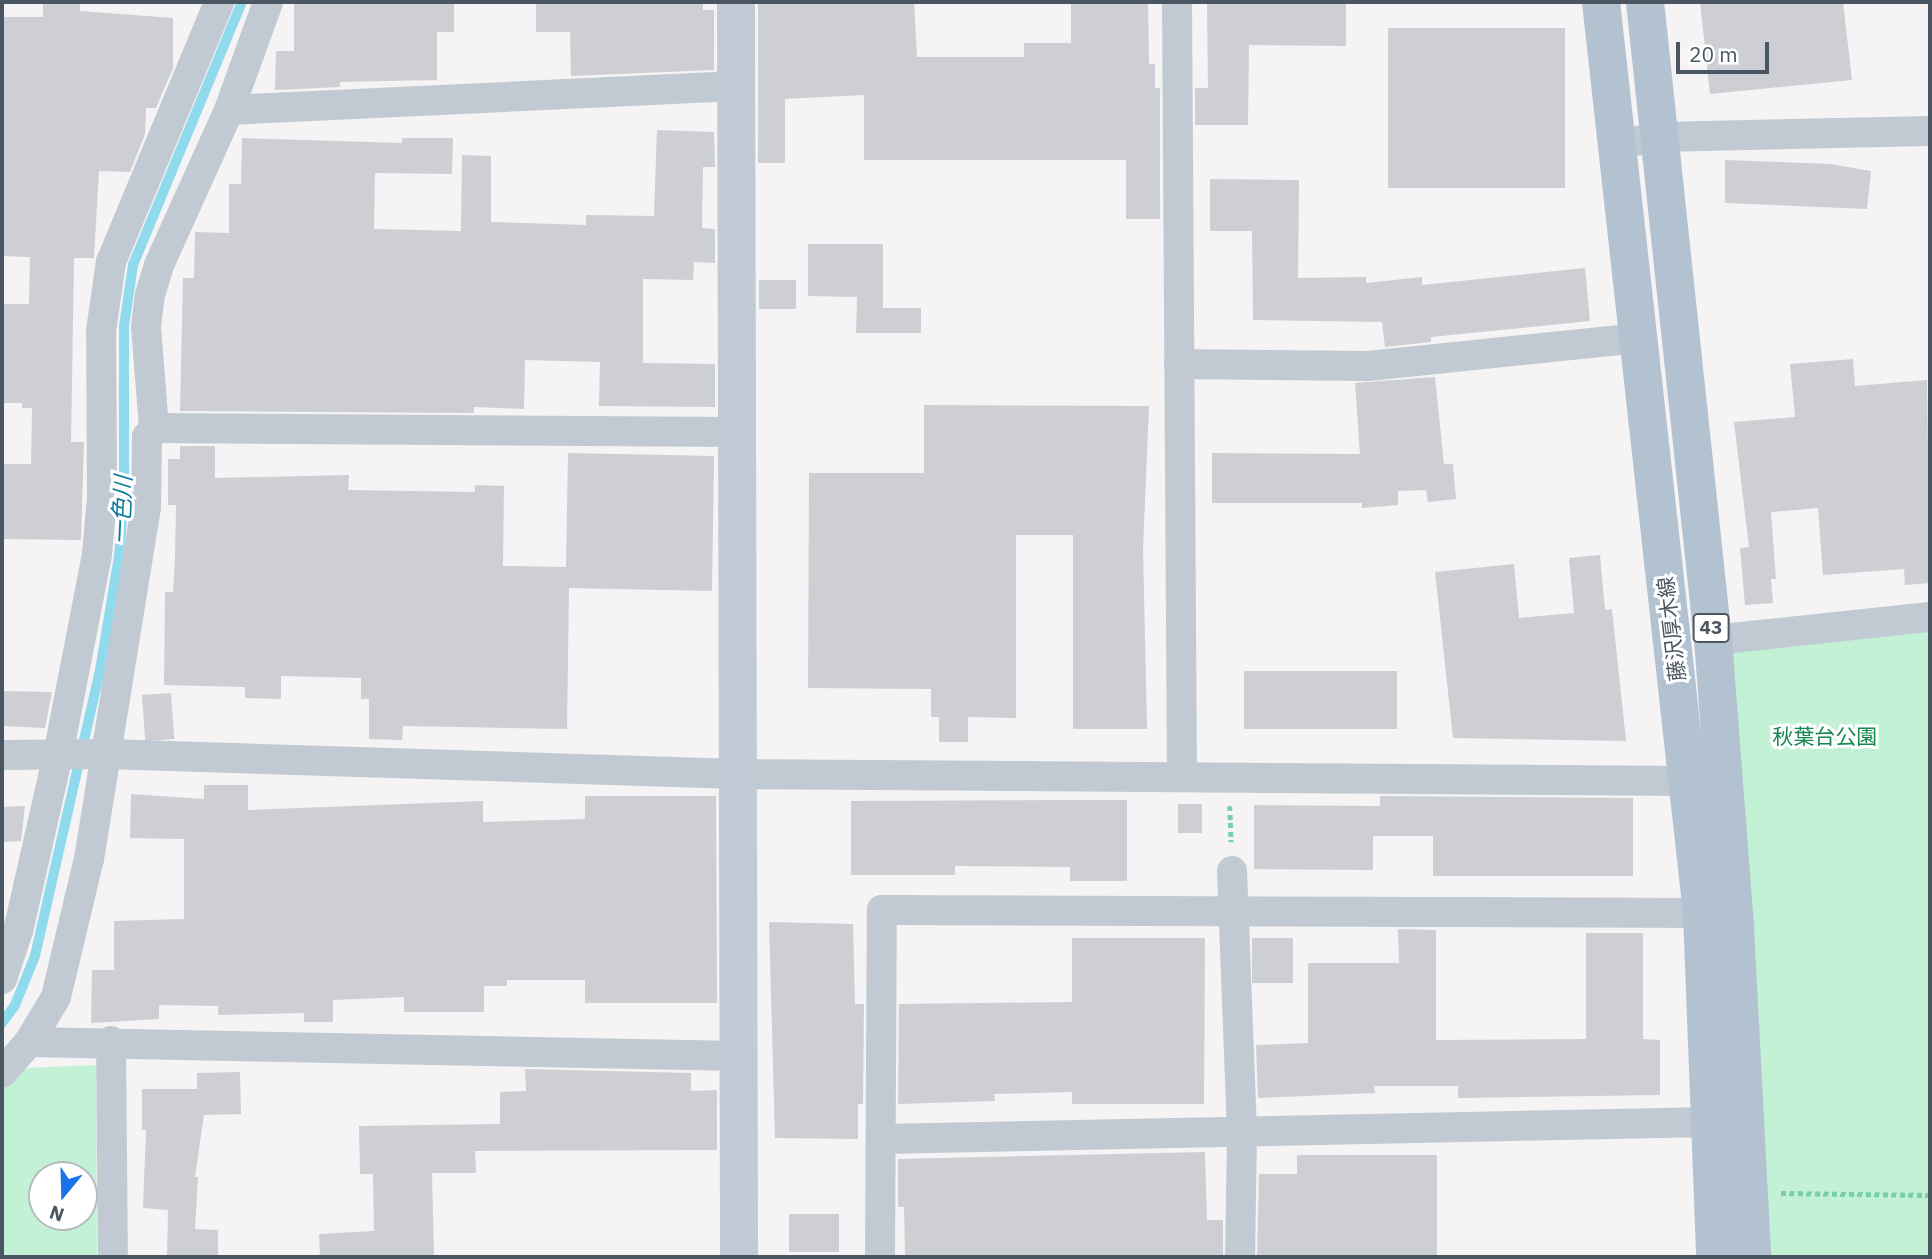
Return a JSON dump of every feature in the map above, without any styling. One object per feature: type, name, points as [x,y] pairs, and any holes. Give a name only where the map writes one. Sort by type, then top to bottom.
[{"type":"main road","name":"藤沢厚木線","points":[[1601,2],[1641,338],[1702,913],[1715,1257]]},
{"type":"main road","name":"藤沢厚木線","points":[[1645,2],[1662,137],[1713,640],[1752,1257]]},
{"type":"street","points":[[2,979],[18,931],[63,755],[97,554],[102,498],[101,331],[109,271],[124,223],[219,2]]},
{"type":"street","points":[[2,1073],[29,1042],[56,997],[70,950],[103,754],[139,572],[146,508],[147,437],[154,428],[146,326],[150,296],[159,265],[229,110],[268,2]]},
{"type":"street","points":[[736,2],[739,1257]]},
{"type":"street","points":[[1177,2],[1182,777]]},
{"type":"street","points":[[229,110],[736,86]]},
{"type":"street","points":[[1616,144],[1662,137],[1930,131]]},
{"type":"street","points":[[1180,364],[1368,366],[1641,338]]},
{"type":"street","points":[[154,428],[739,432]]},
{"type":"street","points":[[1713,640],[1930,617]]},
{"type":"street","points":[[2,755],[103,754],[738,774],[1688,781]]},
{"type":"street","points":[[1232,871],[1242,1132],[1240,1257]]},
{"type":"street","points":[[880,1257],[882,910],[1702,913]]},
{"type":"street","points":[[29,1042],[111,1041],[739,1056]]},
{"type":"street","points":[[111,1041],[113,1257]]},
{"type":"street","points":[[881,1139],[1711,1122]]},
{"type":"path","points":[[1229,777],[1232,871]]},
{"type":"path","points":[[1749,1192],[1930,1195]]},
{"type":"green space","name":"秋葉台公園","points":[[1930,617],[1930,1257],[1751,1257],[1713,640]]},
{"type":"green space","points":[[96,1065],[96,1161],[28,1161],[28,1231],[97,1231],[97,1257],[2,1257],[2,1091],[27,1068]]},
{"type":"building","points":[[43,2],[80,2],[80,11],[173,18],[173,68],[156,108],[146,108],[145,134],[130,172],[99,171],[94,258],[74,258],[71,442],[84,442],[81,540],[2,539],[2,464],[31,464],[32,408],[22,408],[22,403],[2,403],[2,304],[29,304],[30,257],[2,256],[2,17],[43,17]]},
{"type":"building","points":[[294,2],[454,2],[454,32],[437,32],[437,80],[340,82],[340,87],[275,90],[276,51],[294,51]]},
{"type":"building","points":[[536,2],[703,2],[703,10],[714,10],[714,70],[571,76],[570,32],[536,32]]},
{"type":"building","points":[[758,2],[914,2],[917,57],[1024,57],[1024,43],[1071,43],[1071,2],[1148,2],[1149,64],[1155,64],[1155,88],[1160,88],[1160,219],[1126,219],[1126,160],[864,160],[864,95],[785,99],[785,163],[758,163]]},
{"type":"building","points":[[1207,2],[1346,2],[1346,46],[1249,45],[1248,125],[1195,125],[1195,88],[1208,88]]},
{"type":"building","points":[[1700,2],[1843,2],[1852,80],[1710,94]]},
{"type":"building","points":[[1388,28],[1565,28],[1565,188],[1388,188]]},
{"type":"building","points":[[657,130],[714,132],[715,167],[703,167],[702,228],[715,229],[715,263],[694,262],[693,280],[643,279],[643,363],[715,364],[715,407],[599,406],[600,362],[525,360],[524,409],[474,407],[474,413],[180,411],[183,278],[194,278],[195,232],[229,233],[229,184],[241,184],[242,138],[402,143],[402,138],[453,138],[452,174],[375,173],[374,229],[461,231],[462,155],[491,156],[491,222],[586,225],[586,215],[654,216]]},
{"type":"building","points":[[1725,160],[1830,164],[1871,171],[1867,209],[1725,203]]},
{"type":"building","points":[[1210,179],[1299,180],[1298,278],[1366,277],[1366,283],[1422,277],[1422,285],[1585,268],[1590,321],[1431,337],[1431,342],[1385,347],[1382,322],[1253,320],[1252,231],[1210,231]]},
{"type":"building","points":[[808,244],[883,244],[883,308],[921,308],[921,333],[856,333],[857,297],[808,296]]},
{"type":"building","points":[[759,280],[796,280],[796,309],[759,309]]},
{"type":"building","points":[[1853,359],[1855,386],[1927,380],[1930,583],[1905,585],[1904,569],[1823,575],[1818,508],[1771,512],[1776,579],[1771,579],[1773,603],[1745,605],[1740,548],[1749,547],[1734,422],[1795,417],[1790,364]]},
{"type":"building","points":[[1435,377],[1444,464],[1453,464],[1456,499],[1428,502],[1426,490],[1398,491],[1398,505],[1362,508],[1362,503],[1212,503],[1212,453],[1360,454],[1355,383]]},
{"type":"building","points":[[924,405],[1149,406],[1143,549],[1147,729],[1073,729],[1073,535],[1016,535],[1016,718],[968,717],[968,742],[939,742],[939,717],[931,717],[931,689],[808,688],[809,473],[924,473]]},
{"type":"building","points":[[180,446],[215,446],[215,478],[349,475],[348,490],[475,492],[475,485],[504,486],[503,566],[566,567],[568,453],[714,456],[712,591],[569,588],[567,729],[403,726],[402,740],[369,739],[369,699],[361,699],[361,678],[281,676],[281,699],[245,698],[245,687],[164,685],[165,592],[173,592],[176,505],[168,505],[168,459],[180,459]]},
{"type":"building","points":[[1600,555],[1605,610],[1612,609],[1626,741],[1453,738],[1435,572],[1514,564],[1519,618],[1574,613],[1569,558]]},
{"type":"building","points":[[1244,671],[1397,671],[1397,729],[1244,729]]},
{"type":"building","points":[[2,691],[52,692],[45,728],[2,726]]},
{"type":"building","points":[[171,693],[174,739],[145,741],[142,695]]},
{"type":"building","points":[[204,785],[248,785],[248,810],[483,801],[483,822],[585,819],[585,796],[716,796],[717,1003],[585,1003],[585,980],[507,980],[507,986],[484,986],[484,1012],[404,1012],[404,997],[333,1000],[333,1022],[304,1022],[304,1013],[218,1015],[218,1006],[159,1005],[159,1019],[91,1023],[92,970],[114,970],[114,921],[184,919],[184,839],[130,838],[131,794],[204,799]]},
{"type":"building","points":[[1380,796],[1633,798],[1633,876],[1433,876],[1433,836],[1373,836],[1373,870],[1254,869],[1254,805],[1380,806]]},
{"type":"building","points":[[1127,800],[1127,881],[1070,881],[1070,867],[955,866],[955,875],[851,875],[851,801]]},
{"type":"building","points":[[1178,804],[1202,804],[1202,833],[1178,833]]},
{"type":"building","points":[[25,806],[21,841],[2,842],[2,807]]},
{"type":"building","points":[[769,922],[853,924],[855,1004],[864,1004],[863,1104],[858,1104],[858,1139],[775,1138]]},
{"type":"building","points":[[1398,929],[1436,930],[1436,1040],[1586,1039],[1586,933],[1643,933],[1643,1039],[1660,1040],[1660,1095],[1458,1098],[1458,1086],[1374,1086],[1375,1093],[1258,1098],[1256,1045],[1308,1043],[1308,963],[1399,963]]},
{"type":"building","points":[[1072,938],[1205,938],[1204,1104],[1072,1104],[1072,1092],[994,1094],[995,1101],[898,1104],[899,1004],[1072,1002]]},
{"type":"building","points":[[1252,938],[1293,938],[1293,983],[1252,983]]},
{"type":"building","points":[[525,1069],[691,1073],[691,1091],[717,1090],[717,1150],[475,1151],[476,1173],[432,1173],[434,1257],[320,1257],[319,1234],[374,1231],[373,1174],[360,1174],[359,1126],[500,1124],[500,1092],[526,1091]]},
{"type":"building","points":[[240,1072],[241,1114],[204,1115],[195,1177],[198,1177],[195,1229],[218,1230],[218,1257],[167,1257],[168,1210],[143,1208],[146,1130],[142,1130],[142,1089],[197,1089],[197,1073]]},
{"type":"building","points":[[1205,1152],[1207,1220],[1223,1220],[1223,1257],[905,1257],[904,1207],[898,1207],[898,1159]]},
{"type":"building","points":[[1297,1155],[1437,1155],[1437,1257],[1257,1257],[1259,1174],[1297,1174]]},
{"type":"building","points":[[789,1214],[839,1214],[839,1252],[789,1252]]},
{"type":"waterway","name":"一色川","points":[[2,1023],[15,1005],[35,956],[100,670],[119,556],[124,495],[124,326],[133,265],[242,2]]}]
